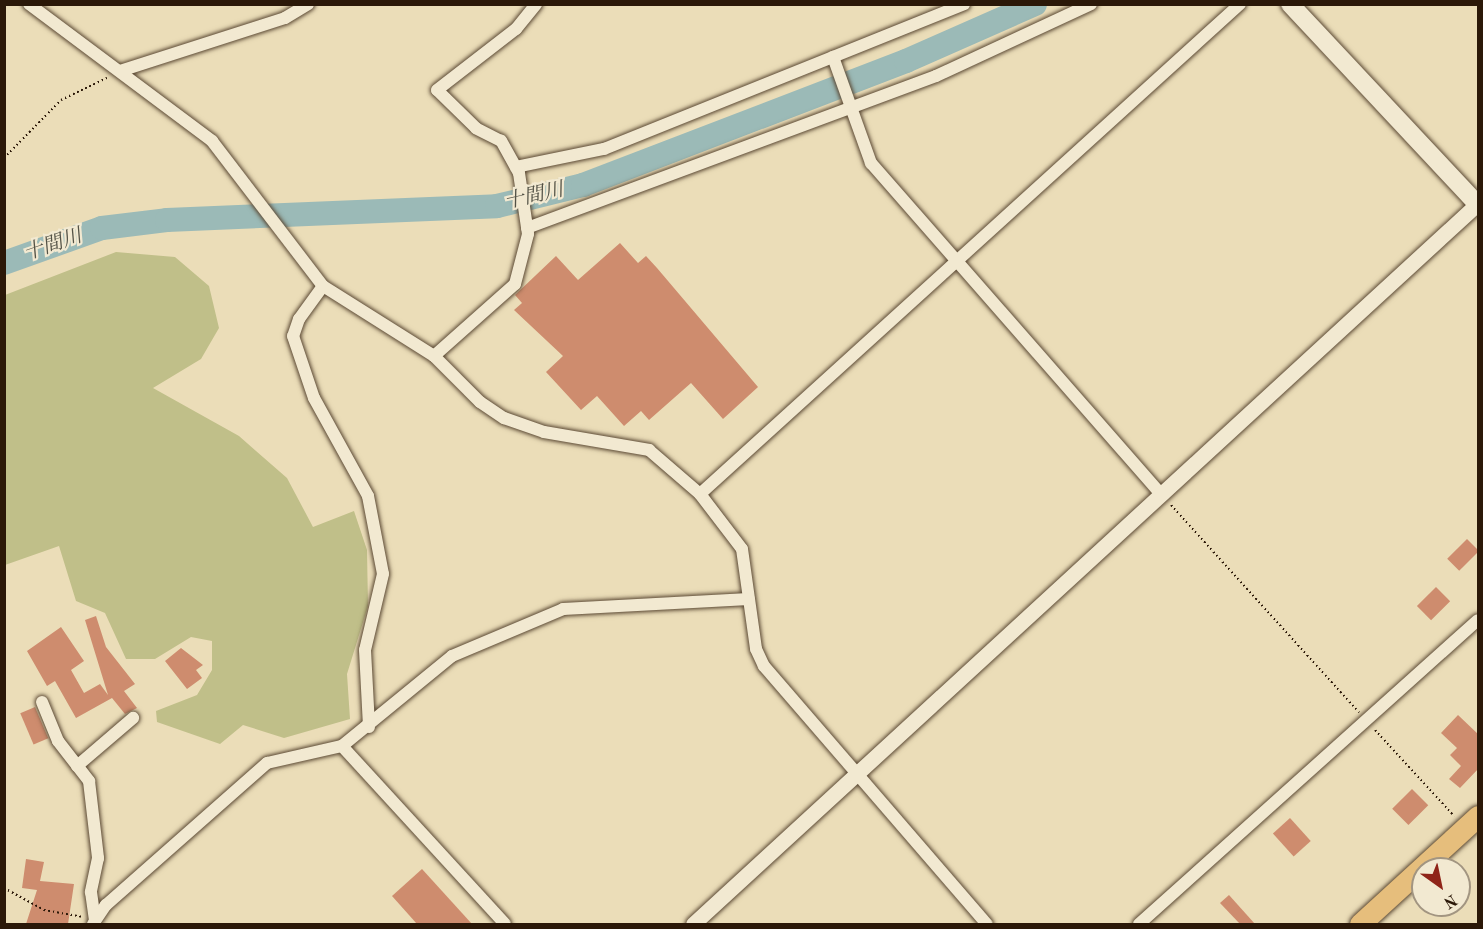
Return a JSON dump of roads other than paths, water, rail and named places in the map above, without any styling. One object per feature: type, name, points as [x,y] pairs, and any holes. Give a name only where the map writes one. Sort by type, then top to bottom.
[{"type":"highway","points":[[1360,924],[1474,827]]},
{"type":"main road","points":[[1290,4],[1478,204]]},
{"type":"street","points":[[29,4],[212,141],[251,190],[288,244],[323,286],[434,356],[504,418],[544,432],[649,450],[700,494],[742,549],[749,599],[764,666],[860,774],[987,924]]},
{"type":"street","points":[[120,71],[285,18],[308,4]]},
{"type":"street","points":[[434,356],[515,284],[527,225],[517,170],[501,141],[476,128],[437,90],[516,29],[536,4]]},
{"type":"street","points":[[517,170],[604,149],[835,61],[964,4]]},
{"type":"street","points":[[527,225],[852,106],[1091,4]]},
{"type":"street","points":[[700,494],[1240,4]]},
{"type":"street","points":[[835,61],[872,163],[959,258],[1159,492]]},
{"type":"street","points":[[693,924],[860,774],[1159,492],[1478,204]]},
{"type":"street","points":[[323,286],[299,319],[294,336],[314,398],[368,496],[382,574],[365,651],[369,727]]},
{"type":"street","points":[[94,922],[267,763],[342,746],[369,727],[452,656],[563,609],[749,599]]},
{"type":"street","points":[[1139,924],[1479,620]]},
{"type":"street","points":[[42,702],[58,741],[89,782],[97,847],[91,892],[94,922]]},
{"type":"street","points":[[77,766],[133,718]]},
{"type":"street","points":[[342,746],[505,924]]},
{"type":"waterway","name":"十間川","points":[[4,263],[102,228],[167,220],[497,206],[583,185],[906,61],[1035,4]]}]
